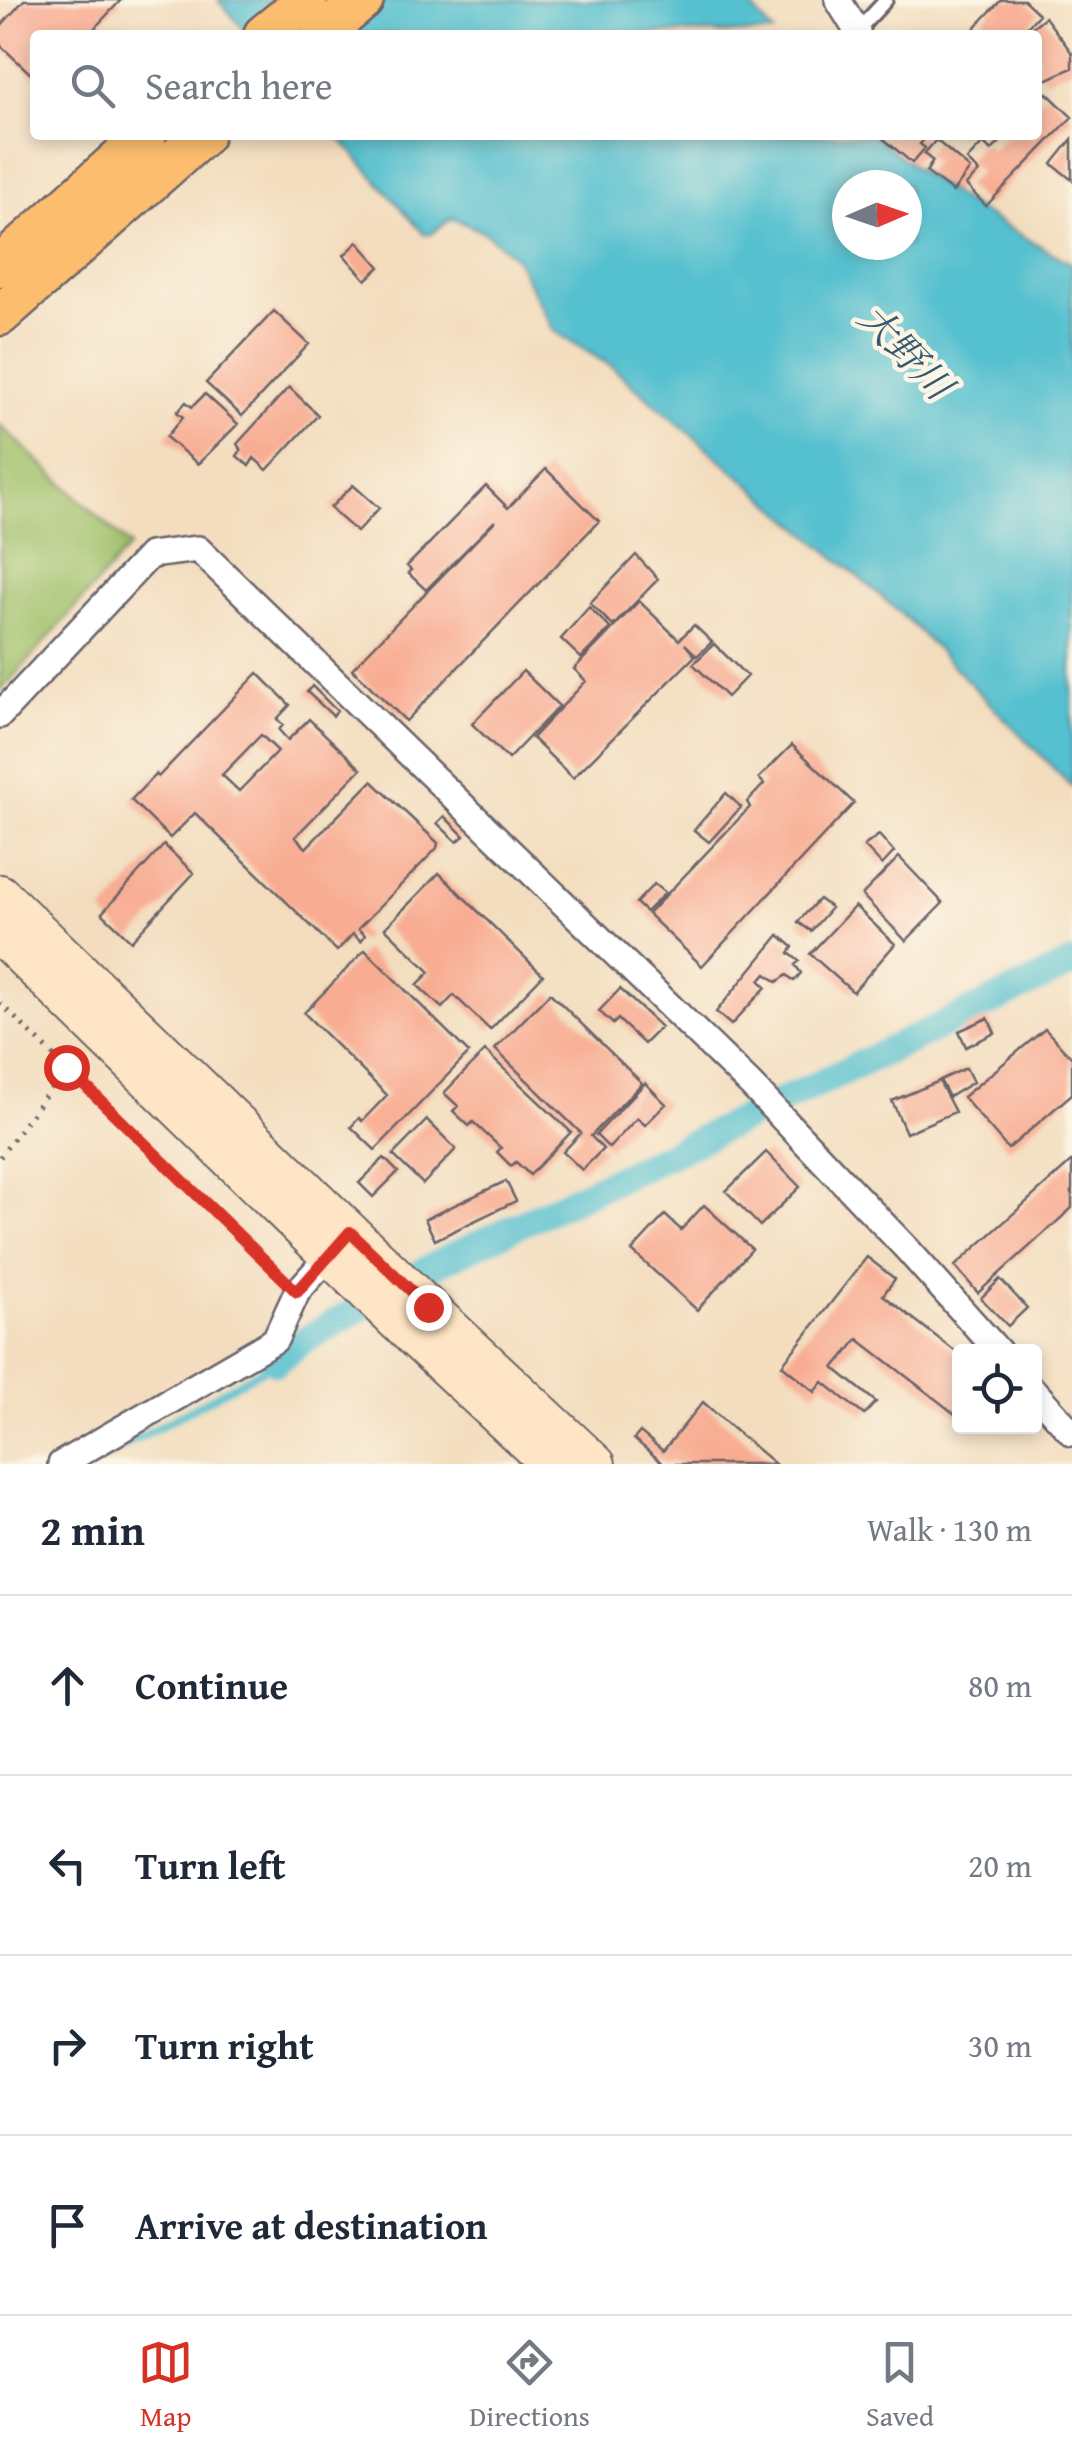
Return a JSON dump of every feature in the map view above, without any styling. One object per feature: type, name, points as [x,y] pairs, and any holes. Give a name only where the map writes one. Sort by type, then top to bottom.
[{"type":"main road","points":[[270,30],[307,0]]},
{"type":"main road","points":[[327,30],[363,0]]},
{"type":"main road","points":[[7,292],[142,140]]},
{"type":"main road","points":[[7,292],[197,140]]},
{"type":"street","points":[[838,0],[853,30]]},
{"type":"street","points":[[0,715],[150,555],[198,549],[796,1130],[992,1344]]},
{"type":"street","points":[[0,894],[343,1254],[386,1265],[410,1312],[550,1464]]},
{"type":"street","points":[[0,935],[343,1254],[596,1464]]},
{"type":"street","points":[[61,1464],[275,1340],[297,1292],[343,1254]]},
{"type":"street","points":[[1042,1401],[1072,1433]]},
{"type":"lane","points":[[858,30],[886,0]]},
{"type":"path","points":[[0,1003],[297,1292]]},
{"type":"path","points":[[0,1157],[66,1067]]},
{"type":"green space","points":[[0,425],[130,546],[0,692]]},
{"type":"water","points":[[218,0],[746,0],[771,30],[245,30]]},
{"type":"water","name":"大野川","points":[[341,140],[880,140],[919,170],[832,170],[832,260],[922,260],[922,172],[994,220],[1072,264],[1072,787],[904,616],[611,366],[554,331],[515,257],[484,232],[452,218],[432,233],[424,234]]},
{"type":"building","points":[[24,0],[121,0],[93,30],[30,30],[30,73],[0,45],[0,27]]},
{"type":"building","points":[[1001,0],[1024,0],[1039,14],[1025,30],[973,30]]},
{"type":"building","points":[[1045,17],[1072,53],[1072,68],[1046,80],[1042,75],[1042,30],[1028,30]]},
{"type":"building","points":[[1047,93],[1072,117],[986,206],[966,185],[979,172],[967,160],[983,143],[991,151],[1002,140],[1042,140],[1042,98]]},
{"type":"building","points":[[1072,139],[1072,180],[1052,164]]},
{"type":"building","points":[[885,140],[923,140],[920,144],[925,148],[912,163]]},
{"type":"building","points":[[936,140],[970,169],[953,192],[926,172],[933,161],[924,154]]},
{"type":"building","points":[[358,242],[380,267],[366,280],[344,255]]},
{"type":"building","points":[[274,311],[309,344],[242,416],[206,383]]},
{"type":"building","points":[[289,387],[318,415],[267,470],[254,458],[249,466],[237,456],[241,450],[237,444]]},
{"type":"building","points":[[205,394],[238,424],[198,464],[166,437],[183,417],[177,412],[186,402],[192,407]]},
{"type":"building","points":[[546,469],[599,521],[406,721],[352,669],[495,521],[426,590],[408,573],[411,570],[407,566],[486,486],[508,508]]},
{"type":"building","points":[[353,485],[379,508],[357,532],[330,508]]},
{"type":"building","points":[[636,555],[658,579],[613,626],[590,603]]},
{"type":"building","points":[[639,601],[679,640],[694,625],[712,642],[697,656],[685,644],[695,656],[573,778],[532,738],[586,681],[574,669]]},
{"type":"building","points":[[589,607],[610,628],[581,658],[561,639]]},
{"type":"building","points":[[714,644],[747,676],[727,697],[693,664]]},
{"type":"building","points":[[523,671],[559,706],[508,759],[472,724]]},
{"type":"building","points":[[258,673],[290,705],[277,719],[283,725],[279,730],[288,740],[309,719],[361,769],[295,837],[306,848],[372,781],[438,843],[437,848],[358,929],[365,935],[361,941],[353,934],[337,951],[195,813],[170,838],[131,800],[156,774],[158,777]],"holes":[[[261,735],[278,751],[239,791],[222,775]]]},
{"type":"building","points":[[312,686],[337,711],[333,716],[307,692]]},
{"type":"building","points":[[792,745],[854,803],[702,966],[648,914],[750,807],[747,802],[764,784],[759,778]]},
{"type":"building","points":[[726,793],[741,807],[709,842],[694,830]]},
{"type":"building","points":[[444,816],[464,836],[457,842],[437,823]]},
{"type":"building","points":[[879,835],[894,852],[882,865],[864,846]]},
{"type":"building","points":[[164,845],[194,873],[131,941],[102,913]]},
{"type":"building","points":[[899,857],[943,903],[906,941],[862,895]]},
{"type":"building","points":[[439,873],[543,975],[490,1030],[454,995],[442,1008],[417,985],[430,972],[385,928]]},
{"type":"building","points":[[654,884],[665,893],[646,912],[636,903]]},
{"type":"building","points":[[819,899],[831,908],[811,931],[798,922]]},
{"type":"building","points":[[855,906],[895,944],[853,992],[810,954]]},
{"type":"building","points":[[779,935],[793,947],[789,953],[799,961],[795,965],[801,973],[794,981],[787,975],[777,982],[766,974],[760,981],[766,987],[731,1025],[716,1012]]},
{"type":"building","points":[[365,950],[469,1053],[375,1150],[351,1127],[387,1095],[304,1013]]},
{"type":"building","points":[[620,989],[661,1027],[644,1044],[618,1019],[613,1024],[599,1011]]},
{"type":"building","points":[[550,993],[642,1083],[591,1136],[603,1149],[582,1170],[563,1152],[581,1133],[495,1049]]},
{"type":"building","points":[[988,1018],[995,1033],[966,1047],[959,1031]]},
{"type":"building","points":[[1045,1029],[1072,1058],[1072,1094],[1008,1149],[963,1097]]},
{"type":"building","points":[[485,1051],[571,1132],[530,1175],[516,1162],[511,1166],[497,1152],[501,1148],[473,1122],[469,1126],[453,1111],[458,1106],[444,1093]]},
{"type":"building","points":[[966,1068],[973,1082],[949,1097],[940,1080]]},
{"type":"building","points":[[939,1081],[955,1112],[906,1133],[892,1101]]},
{"type":"building","points":[[645,1083],[666,1104],[645,1125],[637,1118],[609,1148],[596,1135]]},
{"type":"building","points":[[427,1120],[456,1149],[423,1184],[393,1155]]},
{"type":"building","points":[[766,1152],[800,1187],[760,1226],[726,1191]]},
{"type":"building","points":[[384,1158],[398,1172],[373,1197],[359,1183]]},
{"type":"building","points":[[1072,1161],[1072,1208],[978,1293],[955,1266]]},
{"type":"building","points":[[506,1181],[516,1201],[435,1240],[425,1219]]},
{"type":"building","points":[[704,1205],[752,1249],[697,1310],[632,1251],[665,1215],[681,1230]]},
{"type":"building","points":[[867,1257],[895,1279],[883,1295],[952,1349],[952,1412],[858,1339],[834,1368],[876,1402],[864,1415],[823,1382],[815,1392],[782,1365]]},
{"type":"building","points":[[1000,1279],[1027,1308],[1008,1326],[981,1298]]},
{"type":"building","points":[[703,1402],[775,1464],[664,1464],[634,1439],[640,1432],[663,1451]]},
{"type":"waterway","points":[[276,1362],[301,1342],[442,1261],[1072,964]]},
{"type":"waterway","points":[[92,1464],[276,1362]]},
{"type":"route","points":[[66,1067],[297,1292],[350,1232],[428,1307]]}]
